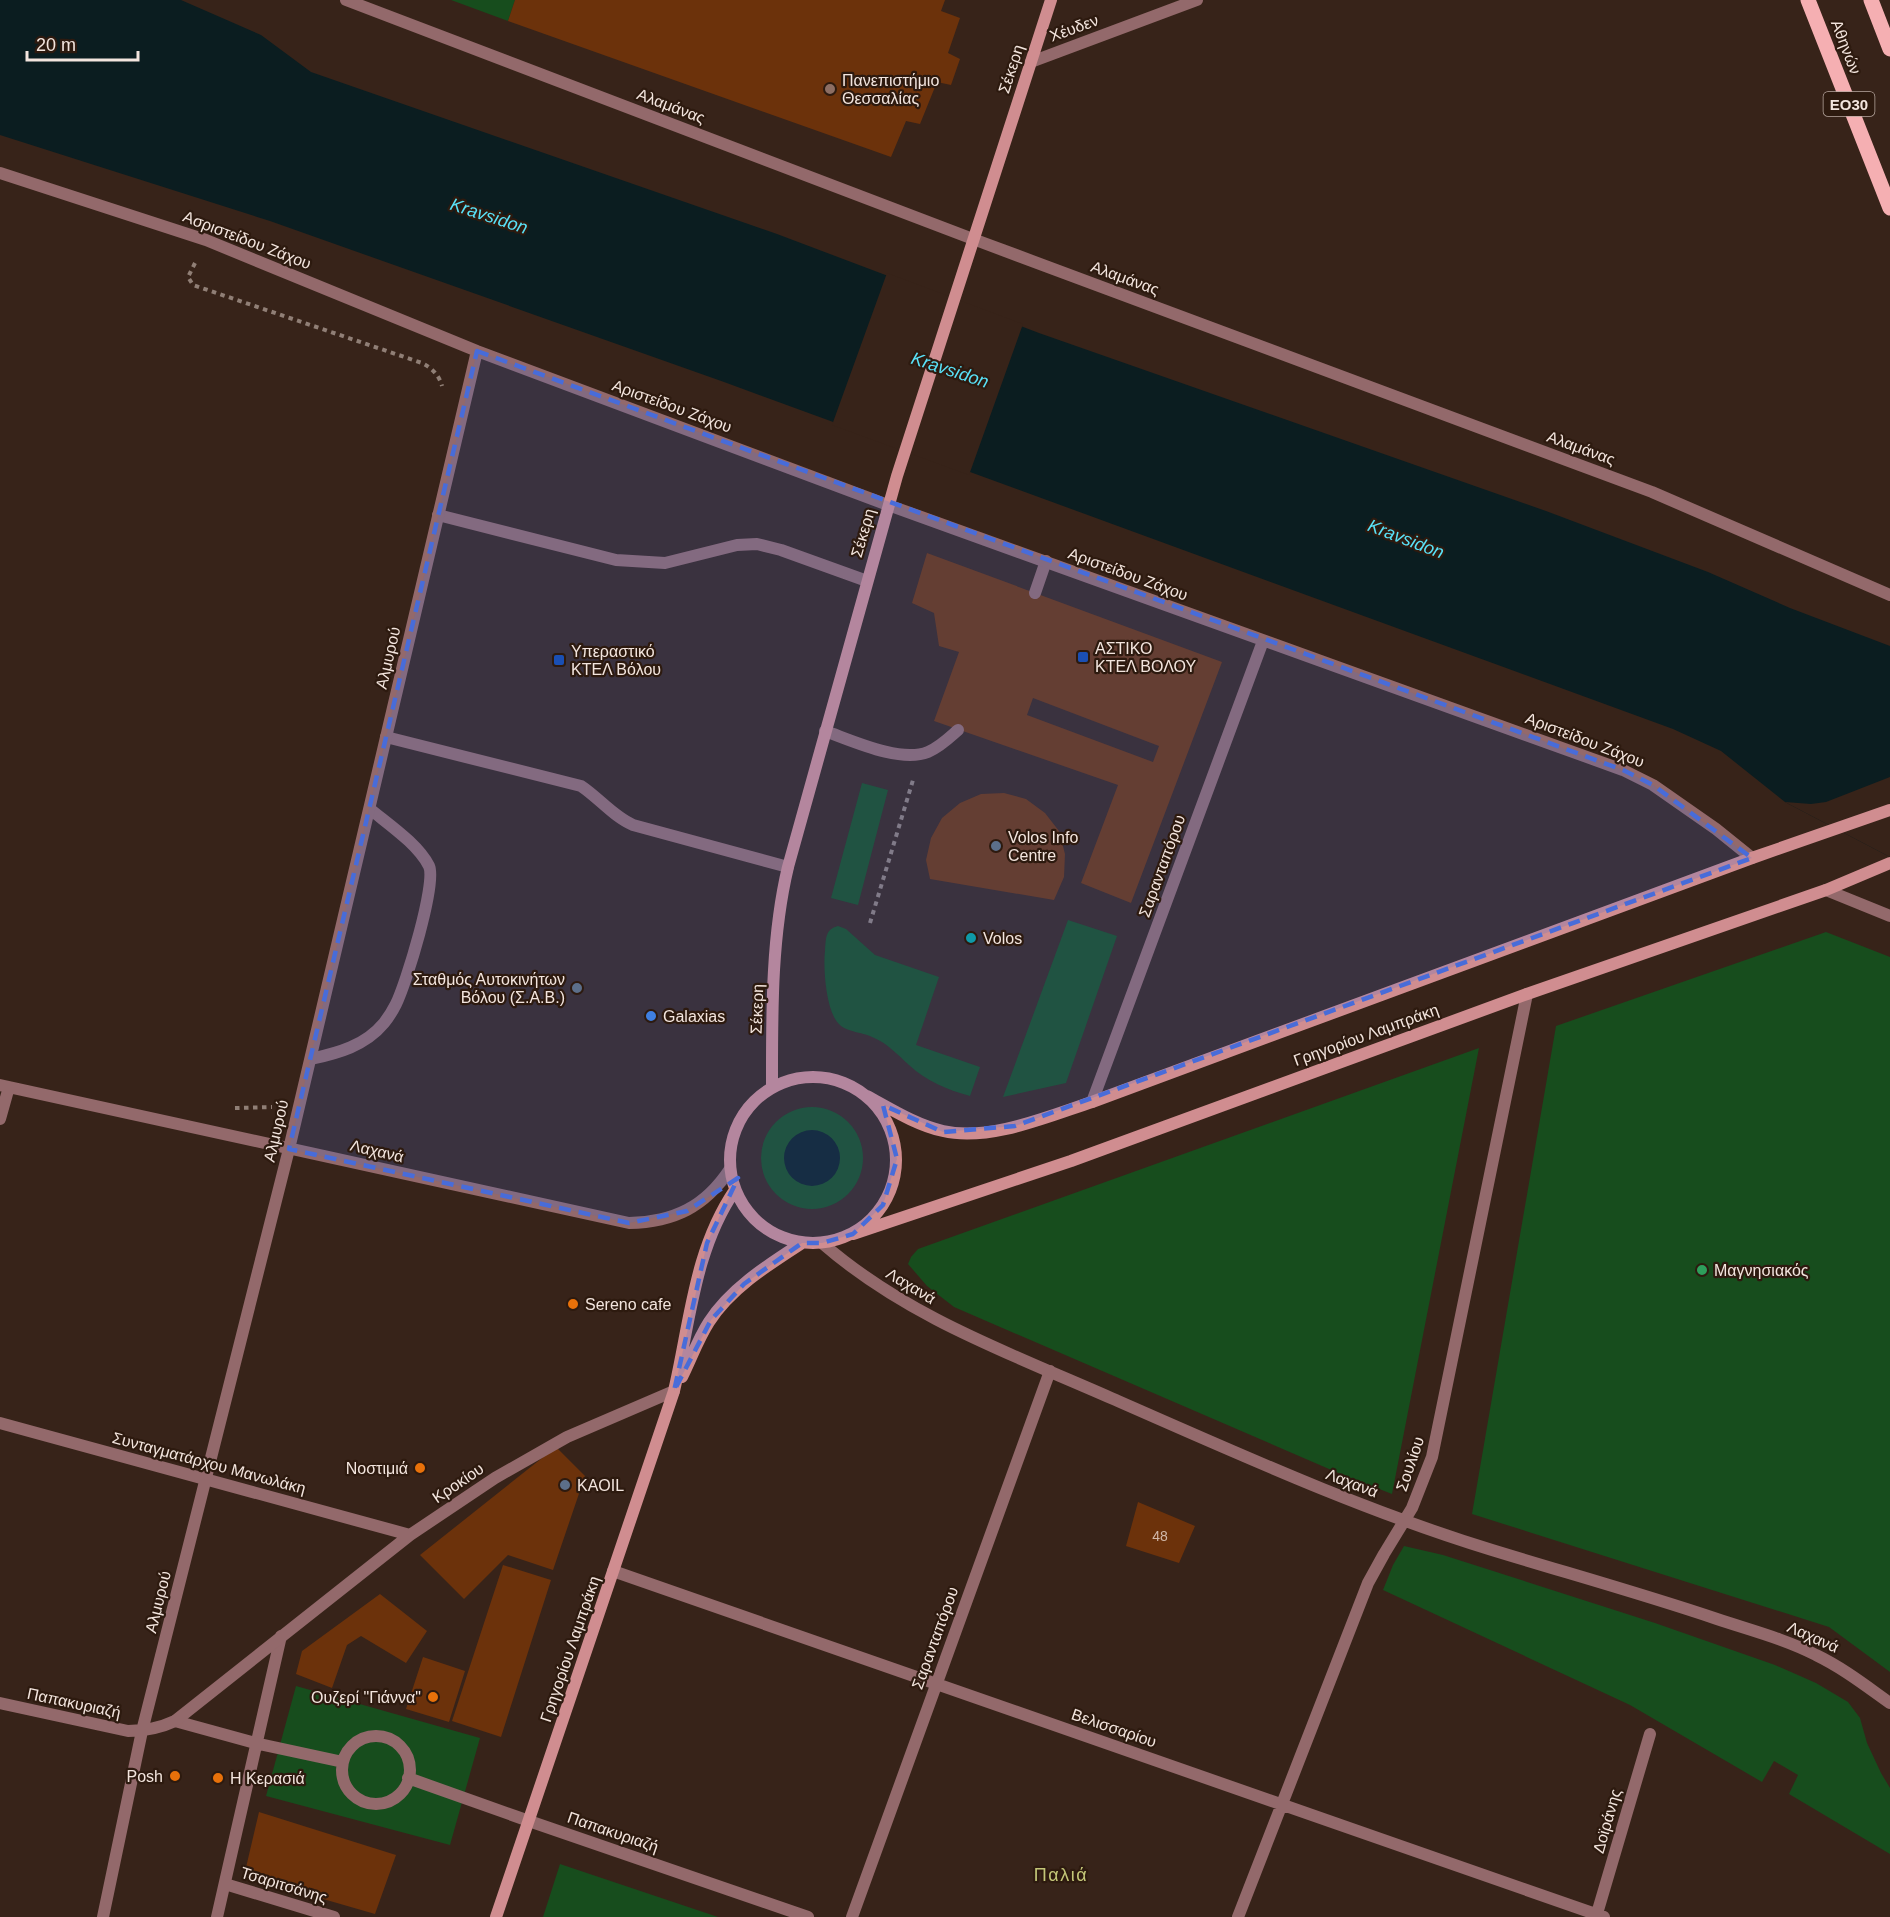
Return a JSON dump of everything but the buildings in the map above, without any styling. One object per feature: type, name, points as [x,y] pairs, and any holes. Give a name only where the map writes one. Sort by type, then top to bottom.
[{"type":"main road","name":"Σέκερη","points":[[772,1088],[772,1019],[778,927],[788,867],[888,505],[1051,0]]},
{"type":"main road","name":"Αθηνών","points":[[1808,0],[1890,208]]},
{"type":"main road","points":[[1871,0],[1890,49]]},
{"type":"main road","name":"Γρηγορίου Λαμπράκη","points":[[867,1096],[927,1126],[955,1133],[985,1132],[1015,1126],[1092,1102],[1752,858],[1890,810]]},
{"type":"main road","name":"Γρηγορίου Λαμπράκη","points":[[852,1234],[1071,1161],[1527,994],[1826,890],[1890,863]]},
{"type":"main road","points":[[821,1077],[845,1083],[867,1096],[884,1115],[891,1132],[896,1149],[896,1168],[891,1188],[883,1205],[866,1225],[852,1234],[822,1243],[802,1243],[781,1238],[765,1229],[751,1217],[735,1190],[730,1169],[730,1150],[735,1131],[744,1114],[756,1099],[772,1088],[795,1079],[821,1077]]},
{"type":"main road","name":"Γρηγορίου Λαμπράκη","points":[[496,1917],[674,1391],[684,1350],[692,1297],[707,1243],[719,1216],[735,1190]]},
{"type":"main road","name":"Γρηγορίου Λαμπράκη","points":[[674,1391],[705,1328],[721,1306],[772,1262],[802,1243]]},
{"type":"street","name":"Αλαμάνας","points":[[346,0],[973,239],[1652,492],[1890,595]]},
{"type":"street","name":"Χέυδεν","points":[[1031,62],[1197,0]]},
{"type":"street","name":"Ασριστείδου Ζάχου","points":[[0,173],[206,240],[477,351]]},
{"type":"street","name":"Αριστείδου Ζάχου","points":[[477,351],[888,505],[1623,770],[1653,785],[1716,829],[1752,858]]},
{"type":"street","name":"Αλμυρού","points":[[103,1917],[142,1731],[311,1059],[477,351]]},
{"type":"street","points":[[438,516],[627,561],[664,563],[737,545],[757,544],[781,550],[867,581]]},
{"type":"street","points":[[1035,593],[1046,561]]},
{"type":"street","name":"Σαρανταπόρου","points":[[1092,1102],[1263,641]]},
{"type":"street","points":[[825,731],[883,751],[920,754],[942,744],[958,730]]},
{"type":"street","points":[[386,737],[581,786],[625,822],[788,867]]},
{"type":"street","points":[[311,1059],[338,1053],[360,1044],[383,1024],[396,1003],[429,897],[430,868],[418,850],[370,808]]},
{"type":"street","points":[[1826,890],[1890,916]]},
{"type":"street","name":"Σουλίου","points":[[1238,1917],[1368,1583],[1405,1520],[1423,1482],[1435,1445],[1527,994]]},
{"type":"street","points":[[0,1119],[4,1086]]},
{"type":"street","name":"Λαχανά","points":[[4,1086],[629,1224],[672,1216],[694,1207],[710,1195],[730,1169]]},
{"type":"street","name":"Λαχανά","points":[[822,1243],[879,1286],[936,1321],[1333,1495],[1451,1537],[1674,1605],[1804,1649],[1836,1665],[1890,1703]]},
{"type":"street","name":"Σαρανταπόρου","points":[[852,1917],[1050,1371]]},
{"type":"street","name":"Κροκίου","points":[[142,1731],[165,1726],[175,1721],[410,1535],[495,1478],[567,1437],[674,1391]]},
{"type":"street","name":"Συνταγματάρχου Μανωλάκη","points":[[0,1423],[410,1535]]},
{"type":"street","name":"Βελισσαρίου","points":[[613,1571],[1599,1916]]},
{"type":"street","points":[[217,1917],[281,1636]]},
{"type":"street","name":"Παπακυριαζή","points":[[0,1703],[115,1729],[142,1731]]},
{"type":"street","points":[[175,1721],[255,1743],[343,1762]]},
{"type":"street","name":"Δοϊράνης","points":[[1599,1916],[1650,1734]]},
{"type":"street","points":[[383,1737],[399,1746],[404,1752],[409,1769],[408,1778],[400,1794],[393,1799],[385,1803],[368,1803],[353,1795],[347,1788],[343,1762],[346,1754],[358,1741],[383,1737]]},
{"type":"street","name":"Παπακυριαζή","points":[[408,1778],[808,1917]]},
{"type":"street","name":"Τσαριτσάνης","points":[[225,1884],[328,1916]]},
{"type":"path","points":[[206,240],[188,277],[194,285],[422,363],[432,368],[441,381],[443,394]]},
{"type":"path","points":[[870,923],[920,754]]},
{"type":"path","points":[[238,1109],[271,1108],[277,1099]]},
{"type":"highlighted area","points":[[477,351],[1623,770],[1653,785],[1752,858],[1015,1126],[943,1132],[883,1105],[897,1159],[883,1205],[853,1234],[822,1243],[802,1243],[744,1284],[711,1320],[674,1391],[707,1243],[738,1178],[687,1211],[629,1223],[289,1149]]},
{"type":"green space","points":[[451,0],[515,0],[508,21]]},
{"type":"green space","points":[[862,783],[888,790],[858,905],[831,898]]},
{"type":"green space","points":[[1068,920],[1117,936],[1066,1083],[1003,1097]]},
{"type":"green space","points":[[838,926],[846,929],[875,955],[939,977],[916,1045],[980,1067],[970,1096],[930,1080],[882,1042],[845,1028],[838,1023],[828,999],[824,958],[827,935],[831,929]]},
{"type":"green space","name":"Μαγνησιακός","points":[[1826,932],[1890,957],[1890,1672],[1829,1627],[1472,1514],[1556,1026]]},
{"type":"green space","points":[[1479,1048],[1392,1494],[954,1307],[927,1286],[908,1264],[918,1249]]},
{"type":"green space","points":[[812,1107],[832,1110],[841,1115],[855,1129],[860,1138],[863,1158],[860,1178],[855,1187],[841,1201],[832,1206],[812,1209],[792,1206],[783,1201],[769,1187],[764,1178],[761,1158],[764,1138],[769,1129],[783,1115],[792,1110]]},
{"type":"green space","points":[[1404,1546],[1443,1555],[1655,1623],[1775,1665],[1816,1683],[1848,1702],[1860,1718],[1867,1743],[1890,1788],[1890,1854],[1789,1794],[1798,1775],[1774,1761],[1762,1782],[1630,1705],[1383,1590]]},
{"type":"green space","points":[[296,1686],[480,1738],[450,1845],[266,1796]]},
{"type":"green space","points":[[560,1864],[718,1917],[543,1917]]},
{"type":"water","name":"Kravsidon","points":[[0,0],[181,0],[261,35],[311,72],[777,234],[1039,333],[1546,511],[1708,572],[1790,608],[1890,646],[1890,857],[1785,802],[1721,751],[1673,729],[724,382],[270,221],[0,135]]},
{"type":"water","points":[[806,1130],[818,1130],[832,1138],[840,1152],[838,1169],[832,1178],[818,1186],[806,1186],[789,1174],[784,1164],[784,1152],[796,1135]]},
{"type":"pier","points":[[887,273],[1023,324],[969,475],[832,425]]},
{"type":"pier","points":[[1890,777],[1890,857],[1785,802],[1811,804],[1826,802]]},
{"type":"place","name":"Πανεπιστήμιο Θεσσαλίας","points":[[830,89]]},
{"type":"place","name":"ΑΣΤΙΚΟ ΚΤΕΛ ΒΟΛΟΥ","points":[[1083,657]]},
{"type":"place","name":"Υπεραστικό ΚΤΕΛ Βόλου","points":[[559,660]]},
{"type":"place","name":"Volos Info Centre","points":[[996,846]]},
{"type":"place","name":"Volos","points":[[971,938]]},
{"type":"place","name":"Σταθμός Αυτοκινήτων Βόλου (Σ.Α.Β.)","points":[[577,988]]},
{"type":"place","name":"Galaxias","points":[[651,1016]]},
{"type":"place","name":"Μαγνησιακός","points":[[1702,1270]]},
{"type":"place","name":"Sereno cafe","points":[[573,1304]]},
{"type":"place","name":"Νοστιμιά","points":[[420,1468]]},
{"type":"place","name":"KAOIL","points":[[565,1485]]},
{"type":"place","name":"Ουζερί \"Γιάννα\"","points":[[433,1697]]},
{"type":"place","name":"Posh","points":[[175,1776]]},
{"type":"place","name":"Η Κερασιά","points":[[218,1778]]},
{"type":"district","name":"Παλιά","points":[[1061,1875]]}]
